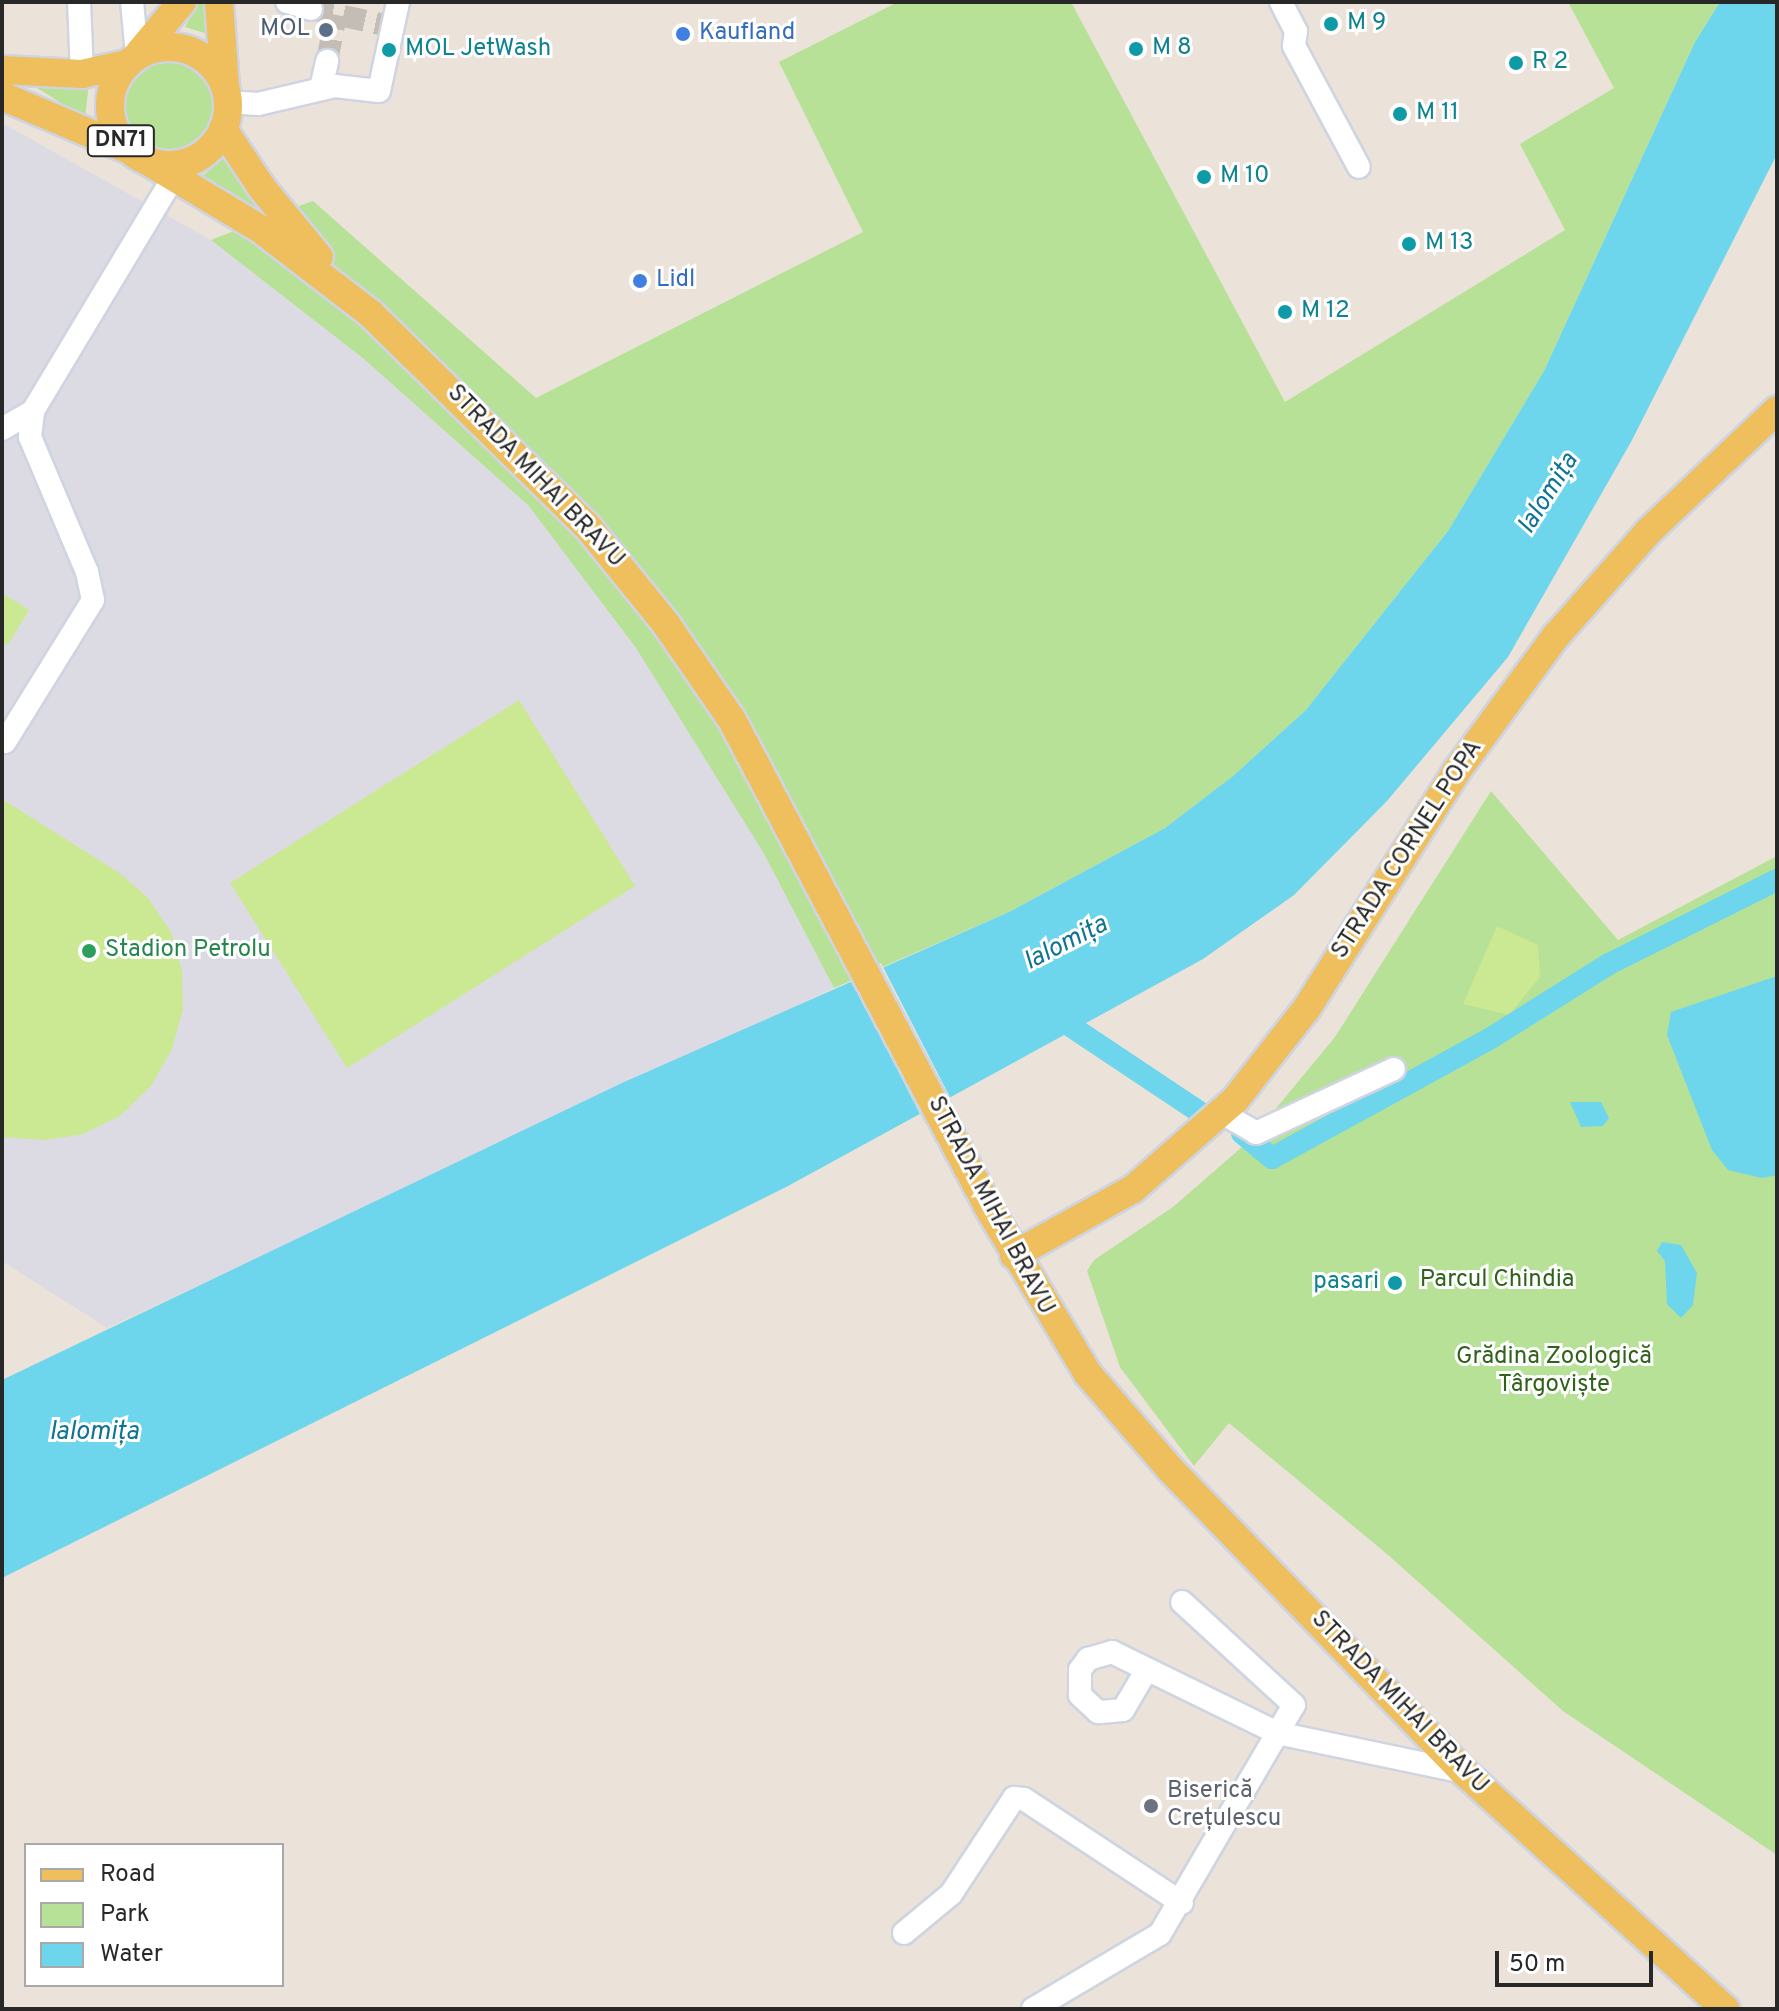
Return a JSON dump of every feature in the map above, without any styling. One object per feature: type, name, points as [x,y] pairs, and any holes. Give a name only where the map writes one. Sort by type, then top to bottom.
[{"type":"main road","points":[[132,59],[182,2]]},
{"type":"main road","points":[[219,2],[225,105]]},
{"type":"main road","points":[[4,80],[82,74],[132,59],[154,48],[188,49],[204,57],[225,105]]},
{"type":"main road","name":"DN71","points":[[132,59],[109,97],[116,134],[150,162],[176,164],[201,156],[225,105]]},
{"type":"main road","name":"STRADA MIHAI BRAVU","points":[[4,80],[259,228],[371,314]]},
{"type":"main road","name":"STRADA MIHAI BRAVU","points":[[225,105],[279,211],[371,314],[516,451],[625,571],[732,720],[818,877],[1014,1255],[1055,1325],[1102,1392],[1170,1469],[1464,1772],[1725,2009]]},
{"type":"main road","name":"STRADA CORNEL POPA","points":[[1014,1255],[1144,1181],[1222,1113],[1307,1008],[1456,772],[1556,636],[1649,531],[1777,410]]},
{"type":"main road","points":[[991,1212],[1015,1232],[1048,1238],[1038,1269],[1055,1325]]},
{"type":"street","points":[[79,2],[82,74]]},
{"type":"street","points":[[132,2],[132,59]]},
{"type":"street","points":[[287,2],[311,9]]},
{"type":"street","points":[[225,105],[258,104],[321,88],[379,91],[398,2]]},
{"type":"street","points":[[1281,2],[1296,31],[1294,46],[1359,167]]},
{"type":"street","points":[[321,88],[327,61]]},
{"type":"street","points":[[5,742],[93,600],[87,572],[30,437],[33,411],[150,162]]},
{"type":"street","points":[[2,429],[33,411]]},
{"type":"street","points":[[1222,1113],[1256,1133],[1394,1069]]},
{"type":"street","points":[[1033,2009],[1146,1944],[1182,1903],[1294,1705],[1182,1602]]},
{"type":"street","points":[[1146,1671],[1277,1733],[1464,1772]]},
{"type":"street","points":[[904,1933],[951,1894],[1014,1798],[1024,1799],[1182,1903]]},
{"type":"shaded area","points":[[2,123],[211,240],[364,359],[528,505],[636,648],[763,852],[834,988],[107,1328],[2,1261]]},
{"type":"green space","points":[[199,2],[211,2],[211,35],[185,27]]},
{"type":"green space","points":[[898,2],[1071,2],[1285,402],[1565,230],[1520,144],[1614,88],[1568,2],[1720,2],[1695,42],[1544,371],[1448,531],[1305,711],[1233,776],[1165,828],[1009,912],[834,988],[763,852],[636,648],[528,505],[364,359],[211,240],[257,222],[199,179],[232,151],[274,215],[313,201],[536,398],[863,232],[779,62]]},
{"type":"green space","points":[[169,61],[186,65],[200,74],[209,88],[213,105],[209,122],[200,136],[186,145],[169,149],[152,145],[138,136],[129,122],[125,105],[129,88],[138,74],[152,65]]},
{"type":"green space","points":[[26,81],[89,83],[85,118]]},
{"type":"green space","points":[[2,593],[29,610],[8,645],[2,642]]},
{"type":"green space","points":[[519,700],[635,886],[347,1068],[230,883]]},
{"type":"green space","name":"Grădina Zoologică Târgoviște","points":[[1491,791],[1618,940],[1777,856],[1777,1855],[1563,1711],[1387,1554],[1229,1423],[1194,1466],[1120,1367],[1087,1271],[1094,1260],[1173,1207],[1250,1140],[1335,1037]]},
{"type":"green space","name":"Stadion Petrolu","points":[[2,799],[121,874],[148,898],[171,932],[182,970],[183,1009],[172,1049],[151,1086],[120,1116],[83,1134],[46,1140],[2,1137]]},
{"type":"green space","points":[[1497,926],[1538,945],[1540,977],[1509,1015],[1463,1004]]},
{"type":"water","name":"Ialomița","points":[[1720,2],[1777,2],[1777,154],[1631,442],[1508,657],[1387,801],[1294,895],[1203,959],[788,1186],[2,1578],[2,1380],[622,1083],[1009,912],[1165,828],[1233,776],[1305,711],[1448,531],[1544,371],[1695,42]]},
{"type":"water","points":[[1777,976],[1777,1175],[1762,1178],[1728,1170],[1712,1150],[1667,1035],[1671,1012]]},
{"type":"water","points":[[1570,1102],[1601,1102],[1609,1118],[1603,1126],[1581,1127]]},
{"type":"water","points":[[1662,1242],[1681,1245],[1697,1273],[1693,1305],[1681,1318],[1667,1304],[1665,1261],[1657,1251]]},
{"type":"pier","points":[[881,963],[952,1101],[922,1118],[850,977]]},
{"type":"waterway","points":[[1242,1133],[1272,1158],[1491,1038],[1609,964],[1777,880]]},
{"type":"waterway","points":[[1051,1013],[1204,1115]]},
{"type":"tunnel","points":[[311,9],[394,27]]},
{"type":"tunnel","points":[[327,61],[336,15]]},
{"type":"place","name":"M 9","points":[[1331,24]]},
{"type":"place","name":"MOL","points":[[326,30]]},
{"type":"place","name":"Kaufland","points":[[683,34]]},
{"type":"place","name":"M 8","points":[[1136,49]]},
{"type":"place","name":"MOL JetWash","points":[[389,50]]},
{"type":"place","name":"R 2","points":[[1516,63]]},
{"type":"place","name":"M 11","points":[[1400,114]]},
{"type":"place","name":"M 10","points":[[1204,177]]},
{"type":"place","name":"M 13","points":[[1409,244]]},
{"type":"place","name":"Lidl","points":[[640,281]]},
{"type":"place","name":"M 12","points":[[1285,312]]},
{"type":"place","name":"Stadion Petrolu","points":[[89,951]]},
{"type":"place","name":"pasari","points":[[1395,1283]]},
{"type":"place","name":"Biserică Crețulescu","points":[[1151,1806]]},
{"type":"park label","name":"Parcul Chindia","points":[[1497,1281]]}]
